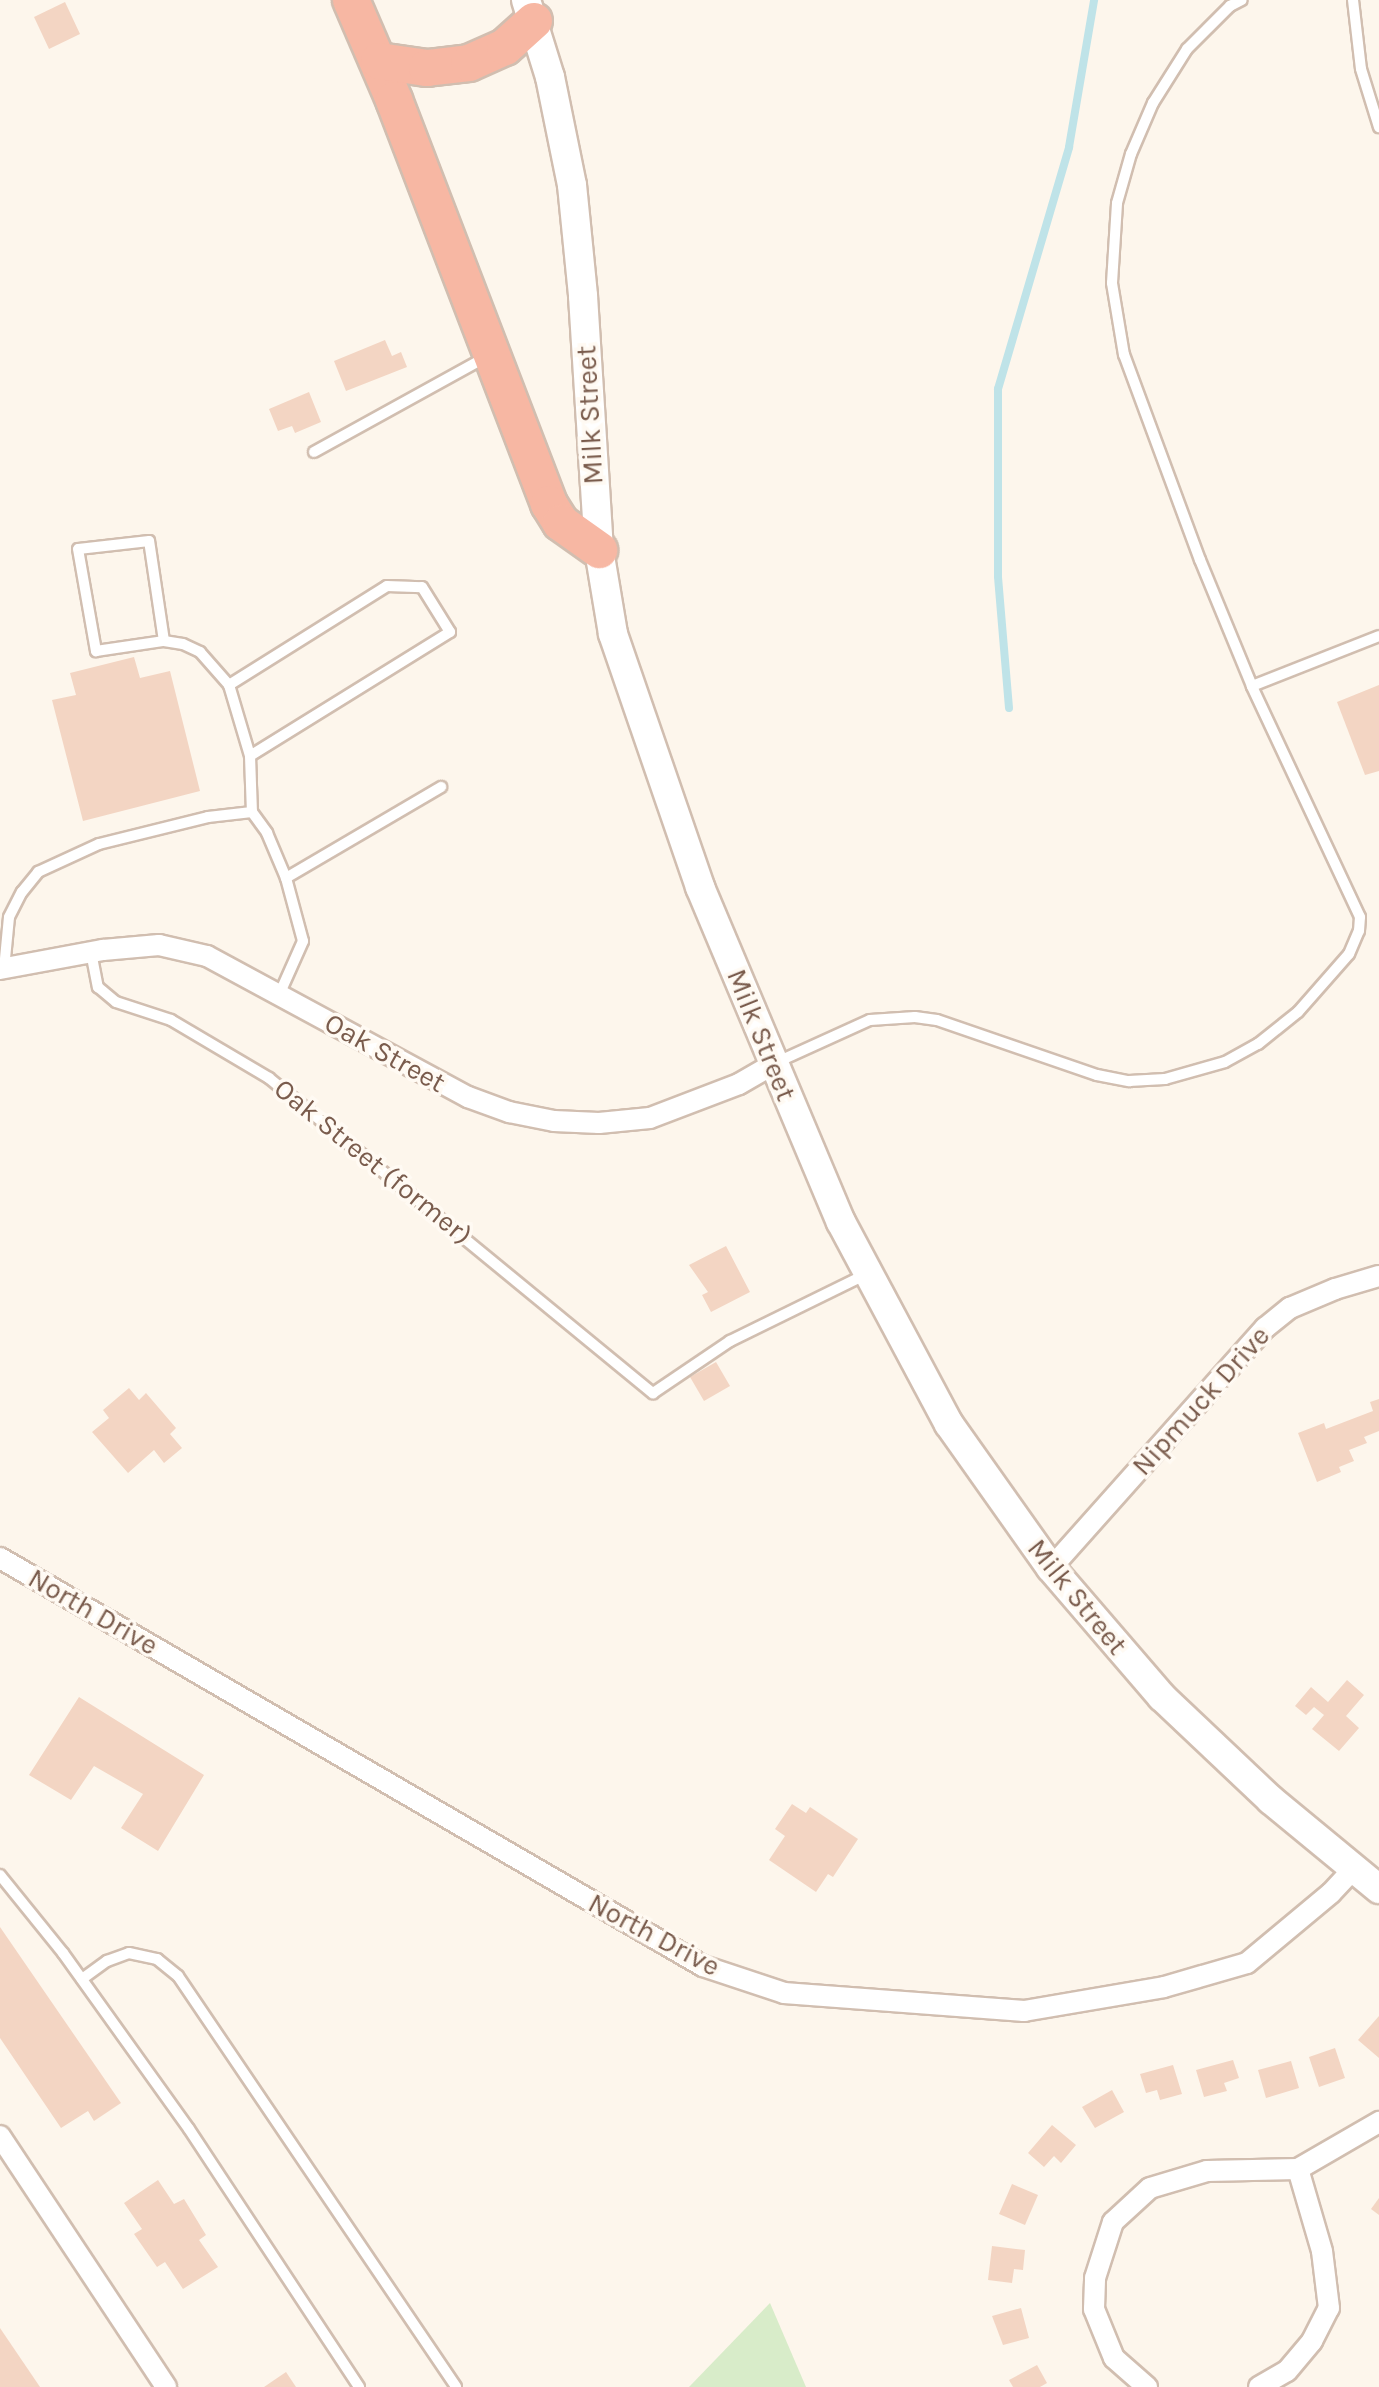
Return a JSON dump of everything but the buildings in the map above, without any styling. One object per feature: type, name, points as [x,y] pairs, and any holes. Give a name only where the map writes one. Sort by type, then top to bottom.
[{"type":"highway","points":[[351,0],[379,61],[549,504],[568,529],[599,550]]},
{"type":"highway","points":[[379,61],[416,68],[469,63],[505,47],[530,11]]},
{"type":"main road","name":"Milk Street","points":[[530,11],[563,130],[572,185],[583,296],[599,550],[613,634],[637,713],[700,887],[772,1065],[867,1275],[949,1424],[1051,1568],[1162,1697],[1271,1800],[1379,1889]]},
{"type":"street","name":"Oak Street","points":[[2,969],[91,952],[159,945],[207,956],[468,1097],[509,1112],[554,1121],[599,1123],[650,1118],[739,1084],[772,1065]]},
{"type":"street","name":"Nipmuck Drive","points":[[1051,1568],[1265,1328],[1290,1308],[1335,1289],[1379,1276]]},
{"type":"street","name":"North Drive","points":[[0,1558],[703,1966],[784,1993],[1024,2011],[1164,1987],[1247,1963],[1331,1893],[1354,1868]]},
{"type":"street","points":[[1147,2387],[1114,2358],[1094,2309],[1095,2278],[1113,2222],[1150,2188],[1207,2171],[1298,2169],[1379,2122]]},
{"type":"street","points":[[0,2136],[166,2387]]},
{"type":"street","points":[[1259,2387],[1287,2371],[1312,2341],[1329,2308],[1322,2251],[1298,2169]]},
{"type":"lane","points":[[772,1065],[829,1037],[891,1016],[937,1020],[1067,1067],[1129,1081],[1165,1079],[1225,1062],[1268,1036],[1307,1003],[1349,954],[1359,931],[1360,917],[1252,686],[1190,534],[1124,355],[1112,283],[1117,203],[1131,154],[1153,103],[1187,49],[1230,6],[1242,0]]},
{"type":"lane","points":[[1353,0],[1361,69],[1379,127]]},
{"type":"lane","points":[[314,452],[492,354]]},
{"type":"lane","points":[[164,641],[149,541],[78,549],[96,651],[164,641],[200,652],[229,685],[250,756],[252,812],[267,833],[286,878],[303,941],[279,995]]},
{"type":"lane","points":[[229,685],[387,586],[422,587],[450,632],[250,756]]},
{"type":"lane","points":[[1252,686],[1379,636]]},
{"type":"lane","points":[[286,878],[441,787]]},
{"type":"lane","points":[[2,969],[9,917],[22,892],[38,872],[99,844],[208,817],[252,812]]},
{"type":"lane","name":"Oak Street (former)","points":[[91,952],[98,987],[116,1002],[171,1020],[269,1078],[653,1393],[730,1341],[832,1288],[867,1275]]},
{"type":"lane","points":[[0,1875],[82,1979],[189,2129],[359,2387]]},
{"type":"lane","points":[[82,1979],[107,1961],[129,1953],[157,1959],[178,1976],[456,2387]]},
{"type":"green space","points":[[770,2303],[806,2387],[689,2387]]},
{"type":"waterway","points":[[1009,708],[998,576],[998,389],[1069,147],[1094,0]]}]
